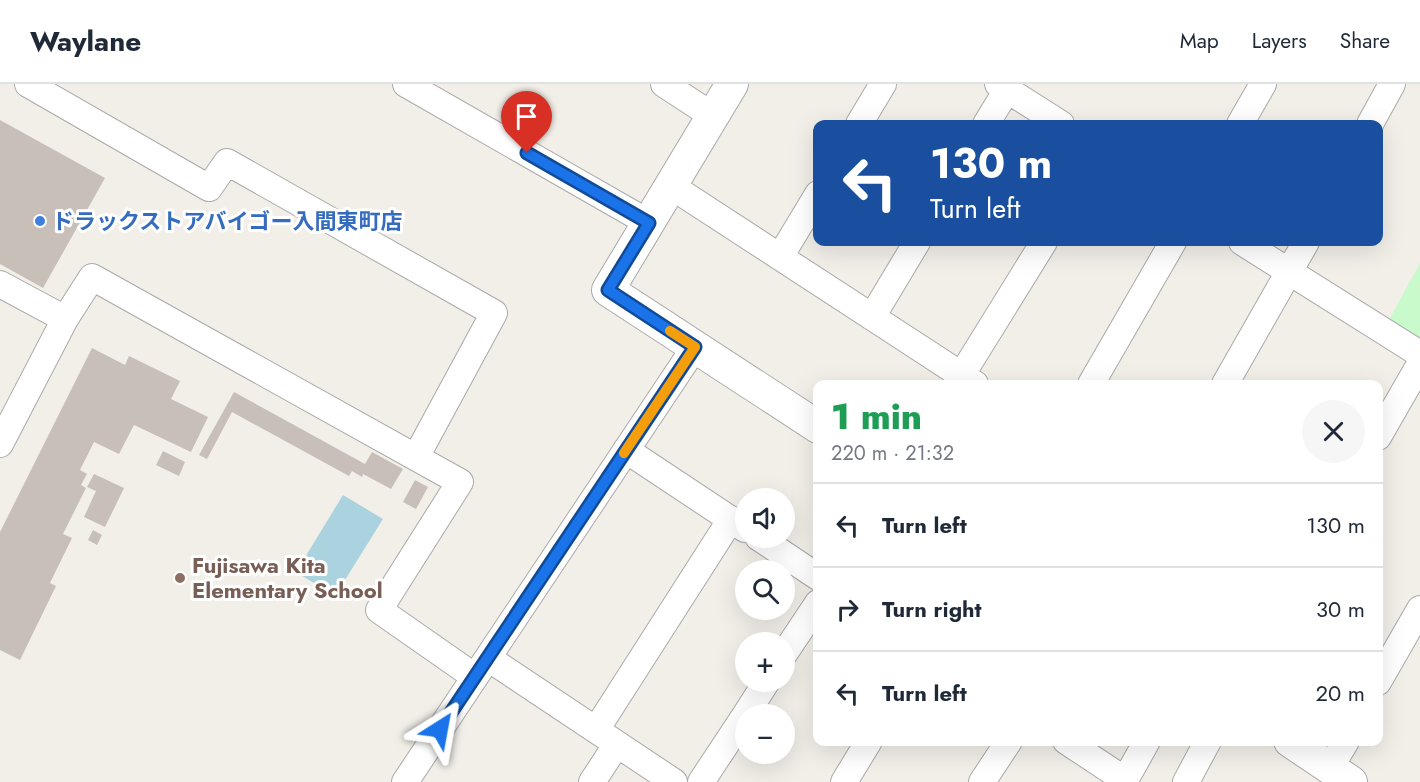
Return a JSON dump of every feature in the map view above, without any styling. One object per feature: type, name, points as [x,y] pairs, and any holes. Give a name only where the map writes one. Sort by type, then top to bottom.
[{"type":"street","points":[[28,84],[209,188],[227,162],[494,313],[416,457]]},
{"type":"street","points":[[406,84],[649,223]]},
{"type":"street","points":[[664,84],[713,116]]},
{"type":"street","points":[[732,84],[608,290],[813,424]]},
{"type":"street","points":[[861,120],[883,84]]},
{"type":"street","points":[[1242,120],[1263,84]]},
{"type":"street","points":[[1372,120],[1392,84]]},
{"type":"street","points":[[988,120],[1003,87],[1055,120]]},
{"type":"street","points":[[671,186],[872,317],[963,380]]},
{"type":"street","points":[[780,257],[813,202]]},
{"type":"street","points":[[872,317],[915,246]]},
{"type":"street","points":[[965,380],[1042,246]]},
{"type":"street","points":[[1093,380],[1171,246]]},
{"type":"street","points":[[1248,246],[1420,354]]},
{"type":"street","points":[[1226,380],[1304,246]]},
{"type":"street","points":[[0,444],[65,319],[92,277],[460,482],[379,610],[596,730],[674,782]]},
{"type":"street","points":[[0,284],[65,319]]},
{"type":"street","points":[[405,782],[695,347]]},
{"type":"street","points":[[1383,428],[1420,364]]},
{"type":"street","points":[[626,450],[735,522]]},
{"type":"street","points":[[596,730],[735,528]]},
{"type":"street","points":[[775,548],[813,573]]},
{"type":"street","points":[[1383,673],[1420,609]]},
{"type":"street","points":[[795,638],[813,610]]},
{"type":"street","points":[[701,782],[735,731]]},
{"type":"street","points":[[592,782],[617,744]]},
{"type":"street","points":[[844,782],[866,746]]},
{"type":"street","points":[[982,782],[1006,746]]},
{"type":"street","points":[[1073,746],[1124,781],[1144,746]]},
{"type":"street","points":[[1186,782],[1205,746]]},
{"type":"street","points":[[1298,746],[1341,775],[1345,746]]},
{"type":"green space","points":[[1420,263],[1420,342],[1389,320]]},
{"type":"water","points":[[343,495],[383,519],[335,596],[296,572]]},
{"type":"building","name":"ドラックストアバイゴー入間東町店","points":[[0,120],[105,178],[43,288],[0,264]]},
{"type":"building","points":[[92,348],[125,365],[129,356],[180,381],[171,399],[208,417],[191,452],[134,425],[119,454],[94,442],[80,470],[87,474],[81,485],[86,488],[63,534],[72,538],[50,583],[56,586],[20,660],[0,650],[0,532]]},
{"type":"building","points":[[234,392],[365,464],[372,452],[403,469],[391,489],[363,474],[362,477],[352,471],[349,476],[232,412],[207,459],[199,455]]},
{"type":"building","points":[[163,451],[185,462],[179,476],[156,465]]},
{"type":"building","points":[[94,474],[124,488],[105,527],[84,517],[96,491],[87,487]]},
{"type":"building","points":[[415,480],[428,487],[416,509],[403,502]]},
{"type":"building","points":[[93,530],[102,535],[97,545],[88,540]]},
{"type":"slow traffic","points":[[624,453],[695,347],[670,331]]},
{"type":"place","name":"ドラックストアバイゴー入間東町店","points":[[40,221]]},
{"type":"place","name":"Fujisawa Kita Elementary School","points":[[180,578]]},
{"type":"route","points":[[440,729],[695,347],[608,290],[649,223],[527,153]]}]
